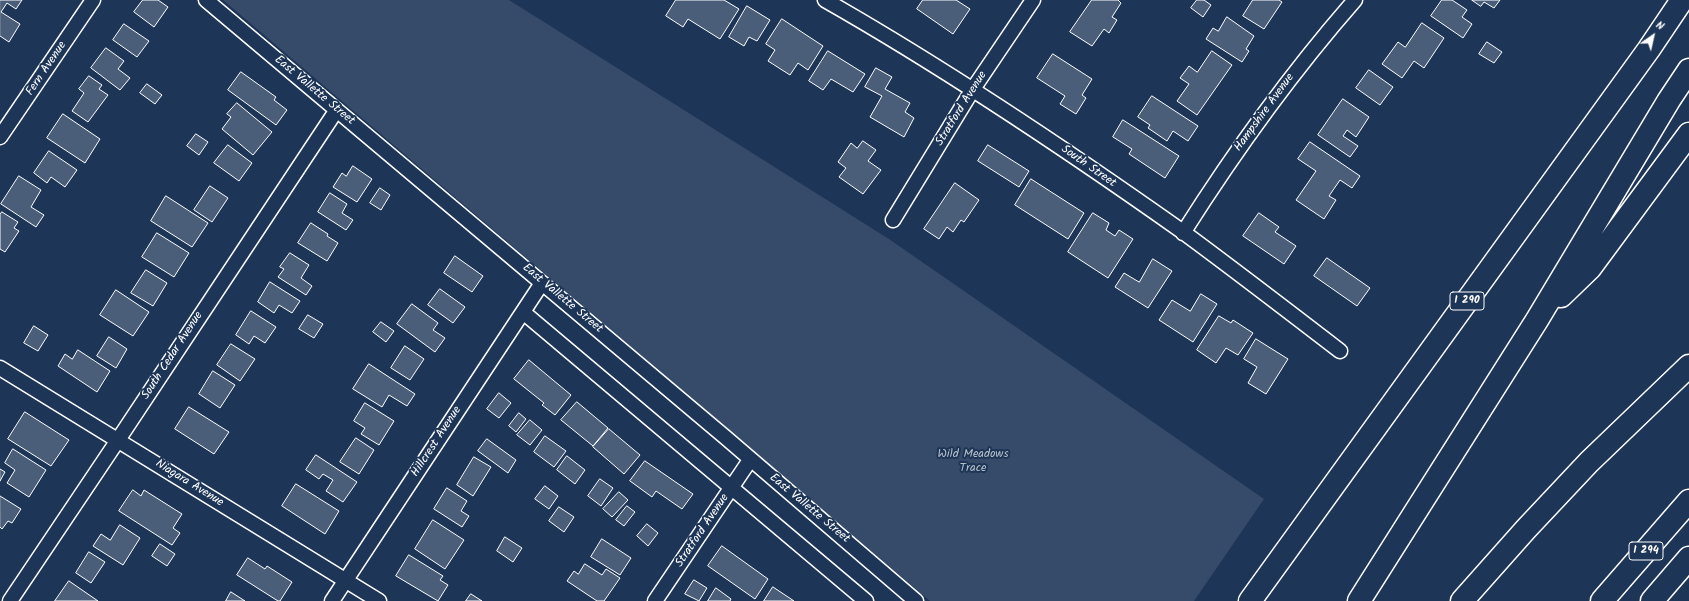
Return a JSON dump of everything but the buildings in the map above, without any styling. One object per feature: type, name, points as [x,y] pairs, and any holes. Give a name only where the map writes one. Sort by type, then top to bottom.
[{"type":"highway","name":"I 290","points":[[1250,601],[1644,56],[1682,0]]},
{"type":"highway","points":[[1359,601],[1537,320],[1669,100],[1689,70]]},
{"type":"highway","points":[[1537,320],[1590,268],[1689,134]]},
{"type":"highway","points":[[1462,601],[1589,462],[1689,366]]},
{"type":"highway","name":"I 294","points":[[1602,601],[1689,501]]},
{"type":"highway","points":[[1652,601],[1689,558]]},
{"type":"street","name":"Fern Avenue","points":[[0,137],[93,0]]},
{"type":"street","name":"East Vallette Street","points":[[206,0],[916,601]]},
{"type":"street","name":"South Street","points":[[825,0],[883,33],[973,89],[1183,233],[1340,351]]},
{"type":"street","name":"Stratford Avenue","points":[[892,220],[973,89],[1033,0]]},
{"type":"street","name":"Hampshire Avenue","points":[[1183,233],[1225,167],[1278,93],[1326,33],[1355,0]]},
{"type":"street","name":"South Cedar Avenue","points":[[10,601],[336,111]]},
{"type":"street","name":"Hillcrest Avenue","points":[[332,601],[542,283]]},
{"type":"street","points":[[523,312],[866,601]]},
{"type":"street","name":"Niagara Avenue","points":[[0,368],[379,601]]},
{"type":"street","name":"Stratford Avenue","points":[[655,601],[750,460]]},
{"type":"green space","name":"Wild Meadows Trace","points":[[223,0],[509,0],[889,239],[1264,499],[1194,601],[930,601]]}]
